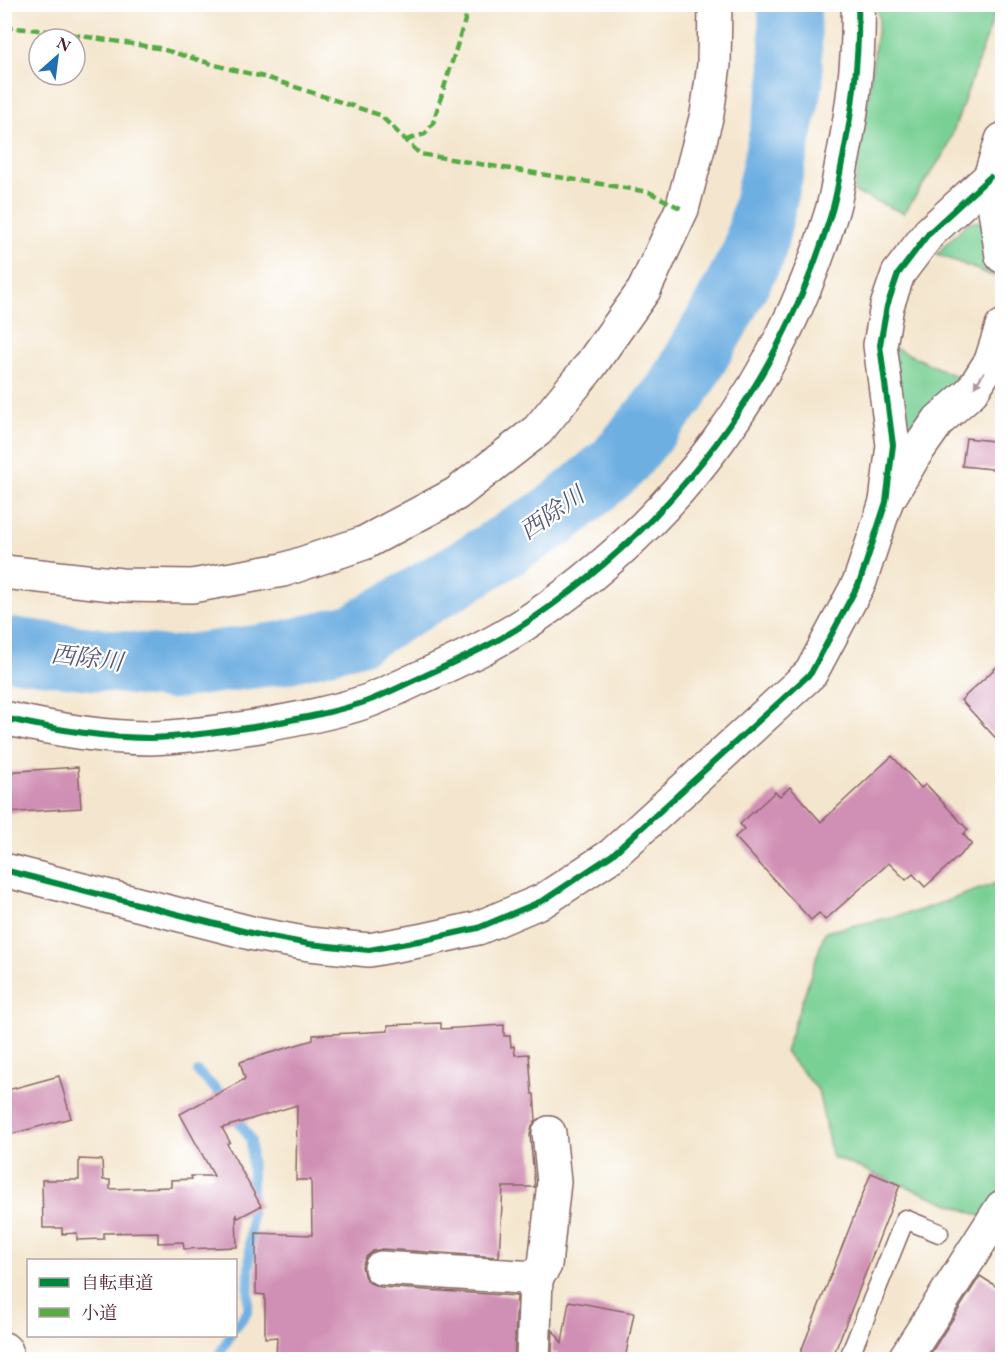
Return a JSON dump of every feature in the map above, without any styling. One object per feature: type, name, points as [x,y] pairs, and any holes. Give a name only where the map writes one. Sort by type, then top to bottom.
[{"type":"street","points":[[4,572],[121,585],[192,586],[282,570],[364,543],[456,494],[538,430],[590,366],[644,290],[682,209],[707,114],[714,65],[715,4]]},
{"type":"street","points":[[4,718],[92,735],[151,738],[221,732],[326,714],[368,701],[462,659],[529,621],[582,583],[632,540],[672,500],[716,446],[752,393],[788,327],[813,267],[832,211],[856,74],[858,4]]},
{"type":"street","points":[[1002,140],[990,177],[1002,256]]},
{"type":"street","points":[[4,870],[255,934],[309,944],[369,950],[424,940],[489,924],[544,900],[612,855],[811,673],[860,581],[886,502],[892,445],[880,345],[887,306],[898,274],[929,233],[990,177]]},
{"type":"street","points":[[886,502],[939,420],[972,390],[991,361],[1002,327]]},
{"type":"street","points":[[533,1359],[536,1278],[545,1265],[554,1182],[549,1133]]},
{"type":"street","points":[[904,1359],[1002,1207]]},
{"type":"street","points":[[381,1268],[536,1278]]},
{"type":"lane","points":[[848,1359],[905,1218],[939,1233]]},
{"type":"green space","points":[[877,5],[998,5],[947,149],[904,213],[854,192],[879,19]]},
{"type":"green space","points":[[968,222],[980,222],[988,230],[993,276],[937,254]]},
{"type":"green space","points":[[893,347],[966,381],[922,427],[907,425],[901,416]]},
{"type":"green space","points":[[1002,881],[1002,1192],[988,1219],[832,1157],[818,1090],[785,1052],[825,932],[918,911]]},
{"type":"building","points":[[966,438],[1002,442],[1002,470],[962,466]]},
{"type":"building","points":[[1002,662],[1002,745],[961,700]]},
{"type":"building","points":[[892,756],[921,788],[926,784],[968,830],[963,834],[972,844],[925,887],[913,874],[906,880],[889,863],[825,920],[819,913],[811,920],[735,837],[744,829],[740,824],[775,792],[780,796],[790,787],[821,822]]},
{"type":"building","points":[[78,767],[81,808],[4,813],[4,772]]},
{"type":"building","points":[[441,1023],[441,1029],[504,1025],[504,1036],[510,1036],[511,1047],[514,1046],[515,1055],[529,1054],[536,1120],[530,1135],[535,1187],[503,1187],[499,1257],[382,1249],[373,1251],[366,1257],[362,1266],[364,1276],[370,1283],[380,1287],[517,1296],[514,1359],[420,1359],[367,1353],[367,1359],[276,1359],[277,1337],[265,1338],[265,1295],[256,1294],[256,1233],[312,1235],[311,1180],[296,1180],[297,1105],[222,1128],[230,1142],[227,1144],[261,1206],[238,1218],[236,1214],[237,1247],[184,1249],[183,1242],[158,1243],[158,1232],[104,1233],[104,1239],[77,1240],[77,1233],[62,1234],[62,1228],[43,1228],[42,1180],[79,1180],[79,1159],[102,1160],[103,1180],[110,1180],[110,1189],[171,1187],[171,1180],[192,1179],[191,1176],[214,1176],[180,1114],[245,1079],[240,1062],[313,1040],[313,1035],[388,1031],[388,1025]]},
{"type":"building","points":[[59,1076],[71,1118],[4,1136],[4,1091]]},
{"type":"building","points":[[871,1173],[900,1185],[832,1359],[798,1359]]},
{"type":"building","points":[[980,1276],[1002,1290],[1002,1359],[927,1359]]},
{"type":"building","points":[[569,1301],[634,1313],[625,1359],[589,1359],[552,1353],[553,1330],[562,1343]]},
{"type":"waterway","name":"西除川","points":[[4,648],[170,668],[282,653],[357,634],[556,515],[617,464],[677,391],[754,252],[792,83],[789,4]]},
{"type":"waterway","points":[[198,1072],[222,1095],[251,1140],[248,1311],[237,1326]]},
{"type":"waterway","points":[[216,1360],[229,1337]]},
{"type":"marked path","points":[[407,140],[425,134],[433,123],[470,4]]},
{"type":"marked path","points":[[4,27],[50,31],[158,48],[268,78],[380,115],[420,154],[649,192],[682,209]]},
{"type":"cycle path","points":[[4,718],[77,732],[151,738],[240,729],[324,713],[372,699],[480,650],[532,619],[584,580],[633,538],[677,492],[717,443],[752,390],[783,334],[809,276],[835,200],[853,101],[858,43],[858,4]]},
{"type":"cycle path","points":[[4,870],[255,934],[309,944],[369,950],[478,928],[544,900],[612,855],[811,673],[860,581],[886,502],[893,445],[880,345],[887,306],[898,274],[929,233],[990,177]]}]
